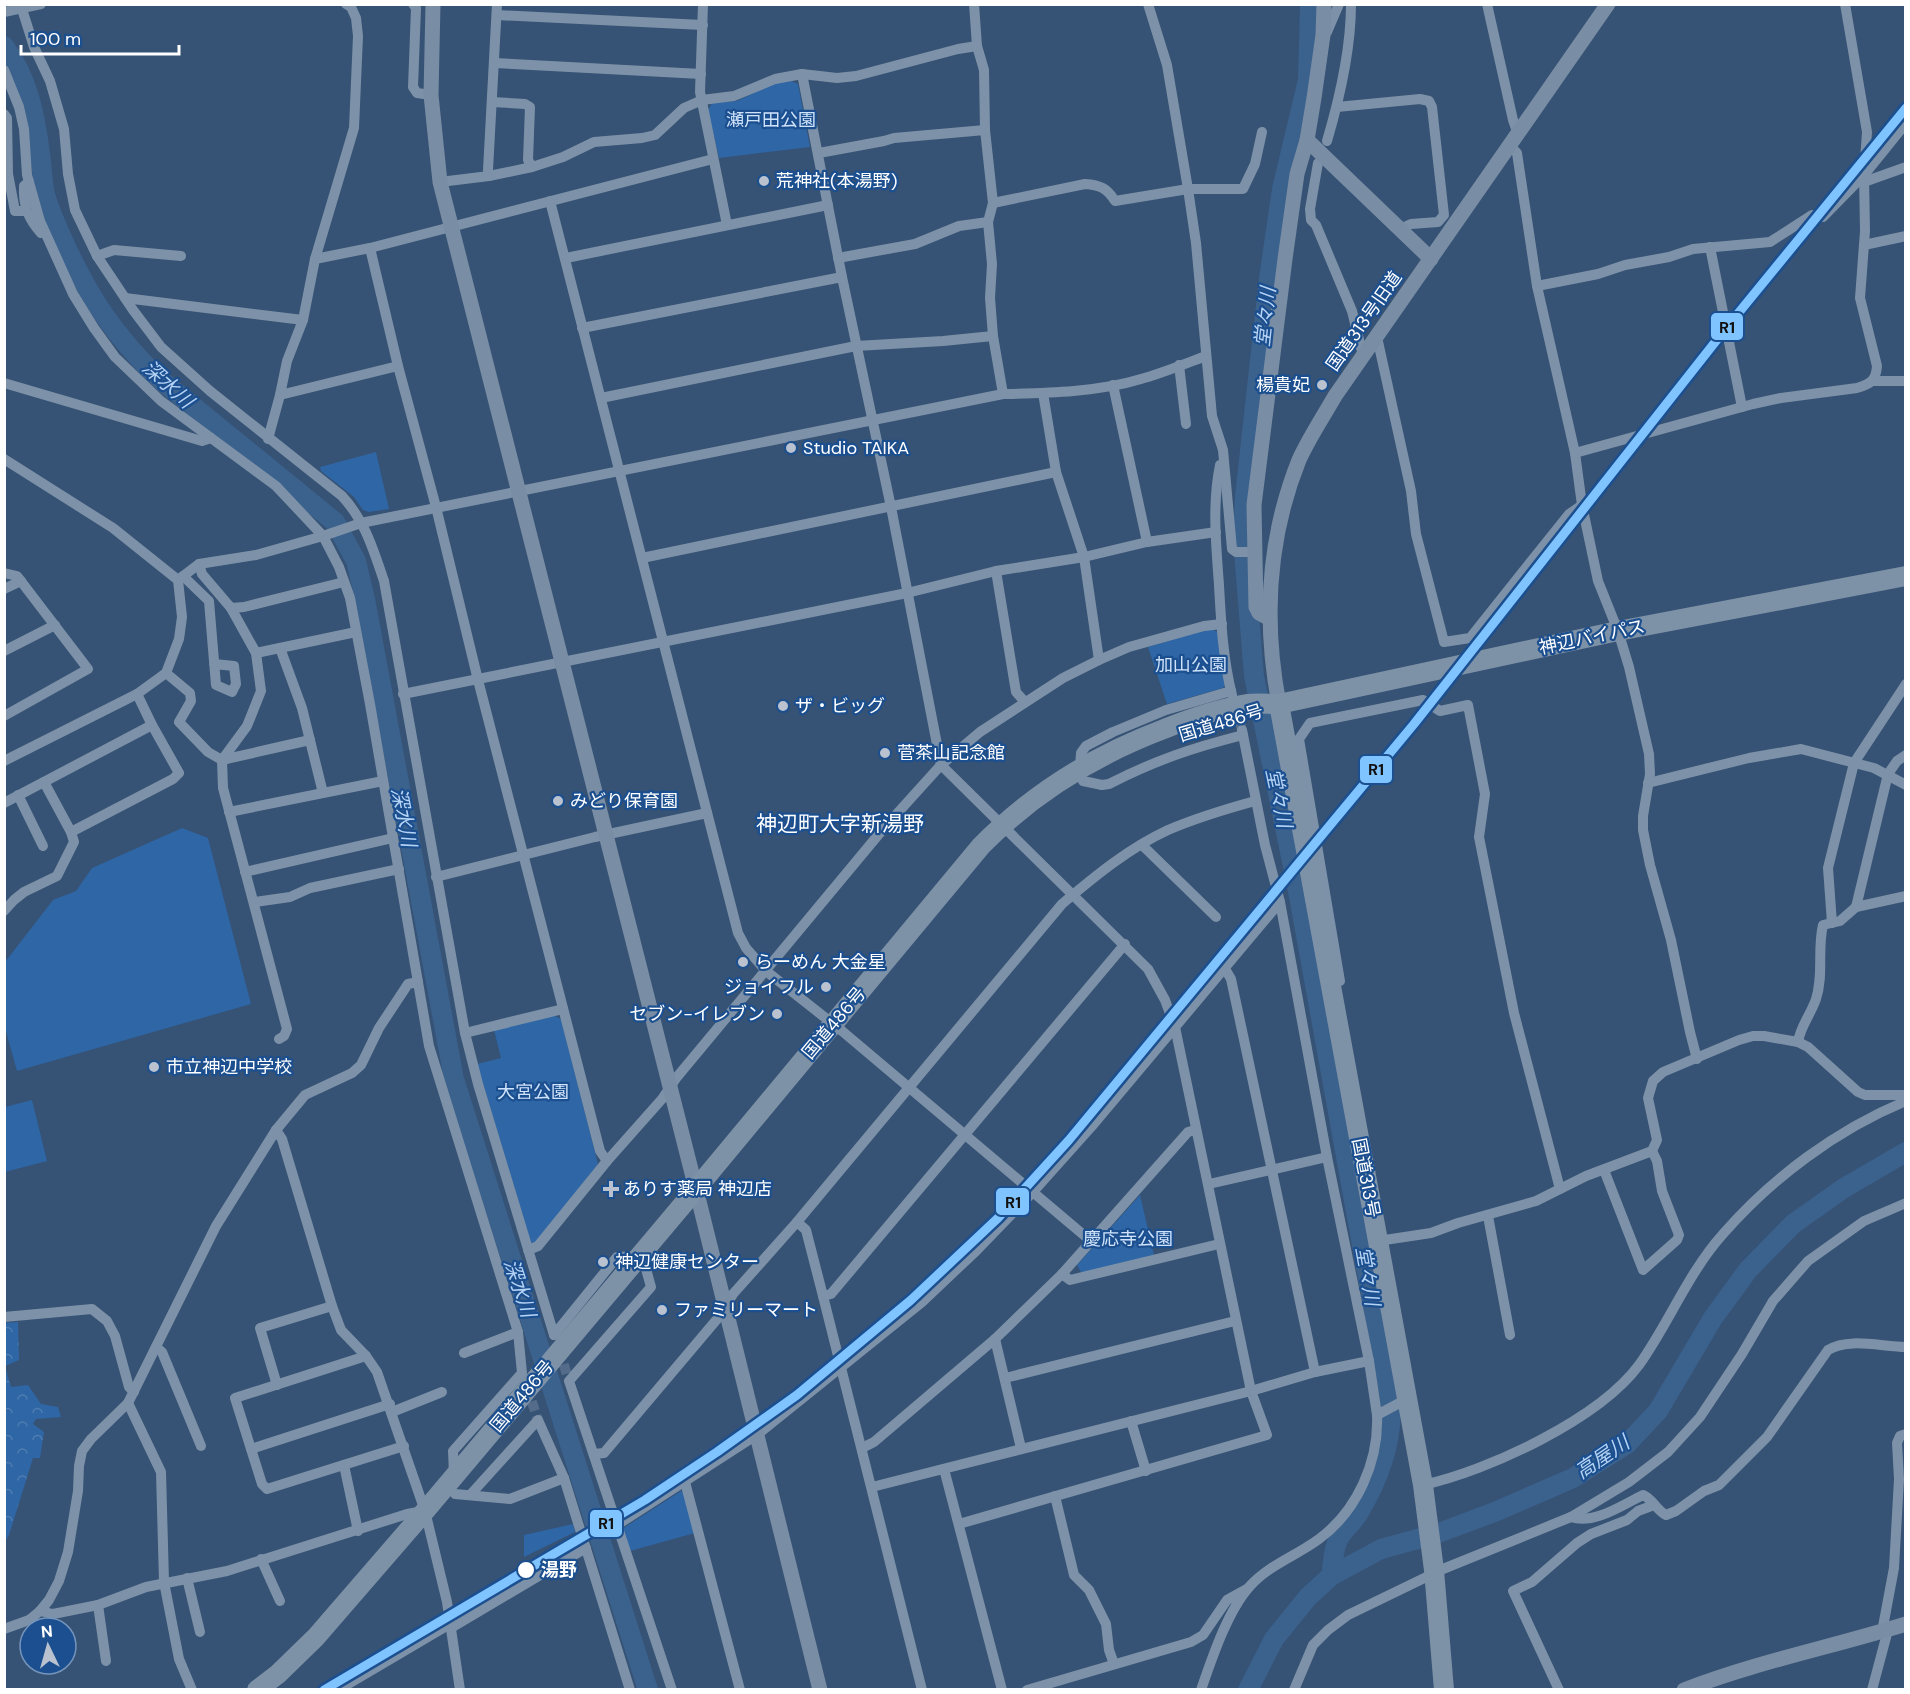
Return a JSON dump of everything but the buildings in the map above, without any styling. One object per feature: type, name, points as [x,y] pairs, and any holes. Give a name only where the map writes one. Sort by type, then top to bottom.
[{"type":"highway","name":"神辺バイパス","points":[[1258,715],[1618,631],[1905,576]]},
{"type":"highway","name":"国道486号","points":[[257,1689],[279,1674],[426,1518],[460,1488],[558,1362],[837,1028],[974,855],[1006,829],[1026,804],[1081,774],[1137,739],[1198,716],[1258,715]]},
{"type":"highway","name":"国道313号","points":[[1258,715],[1335,1012],[1378,1241],[1402,1402],[1423,1489],[1434,1572],[1444,1689]]},
{"type":"highway","name":"国道486号","points":[[277,1689],[325,1645],[426,1518]]},
{"type":"street","points":[[4,12],[41,4]]},
{"type":"street","points":[[413,4],[416,8],[413,87],[417,93],[431,95]]},
{"type":"street","points":[[433,4],[431,95],[440,182],[698,1196],[820,1689]]},
{"type":"street","points":[[703,4],[700,92],[727,225]]},
{"type":"street","points":[[974,4],[977,46],[984,70],[985,130],[993,203],[988,222],[992,264],[990,298],[993,336],[1003,394]]},
{"type":"street","points":[[1148,4],[1167,65],[1188,189],[1196,243],[1212,416],[1223,450],[1232,549],[1236,552],[1254,552]]},
{"type":"street","points":[[1268,618],[1259,613],[1256,607],[1254,505],[1273,342],[1297,174],[1307,141],[1323,35],[1324,4]]},
{"type":"street","points":[[1323,35],[1327,32],[1340,4]]},
{"type":"street","points":[[1327,141],[1337,106],[1351,26],[1351,4]]},
{"type":"street","points":[[1487,4],[1513,120],[1514,140],[1537,286],[1575,453],[1582,505],[1598,581],[1618,631],[1629,667],[1649,754],[1650,774],[1643,830],[1671,940],[1697,1059]]},
{"type":"street","name":"国道313号旧道","points":[[1258,715],[1273,668],[1268,618],[1277,533],[1300,458],[1335,396],[1608,4]]},
{"type":"street","points":[[1575,453],[1742,407],[1781,398],[1869,385],[1877,377],[1877,366],[1860,298],[1867,132],[1845,4]]},
{"type":"street","points":[[268,438],[280,395],[286,361],[303,320],[315,259],[354,128],[358,36],[356,18],[351,5]]},
{"type":"street","points":[[22,9],[34,47],[50,81],[64,129],[68,174],[75,210],[97,256],[160,346],[210,391],[342,496],[353,508],[356,524],[367,531],[384,580],[465,1034],[554,1335],[617,1257],[643,1263],[651,1287],[569,1381],[672,1689]]},
{"type":"street","points":[[489,176],[497,10],[703,26]]},
{"type":"street","points":[[440,182],[489,176],[532,167],[563,157],[594,142],[655,135],[684,108],[702,100],[734,96],[776,79],[802,74],[837,78],[856,76],[977,46]]},
{"type":"street","points":[[494,63],[701,74]]},
{"type":"street","points":[[4,70],[19,107],[24,129],[29,182],[46,237],[74,294],[115,357],[161,401],[276,486],[327,534],[350,598],[432,1057],[518,1332],[522,1373],[453,1451],[460,1488]]},
{"type":"street","points":[[802,74],[856,346],[891,507],[941,765],[1149,969],[1165,1000],[1174,1027],[1195,1130],[1209,1184],[1219,1244],[1251,1390],[1267,1435],[959,1524]]},
{"type":"street","points":[[1337,106],[1429,100],[1432,108],[1444,215],[1438,222],[1411,224],[1400,229]]},
{"type":"street","points":[[492,102],[525,104],[530,107],[528,160],[532,167]]},
{"type":"street","points":[[4,114],[7,118],[8,174],[20,215],[46,237]]},
{"type":"street","points":[[1537,286],[1710,247],[1770,242],[1812,215],[1823,218],[1864,179],[1905,123]]},
{"type":"street","points":[[819,153],[894,138],[985,130]]},
{"type":"street","points":[[993,203],[1085,184],[1108,189],[1115,201],[1188,189],[1243,189],[1255,164],[1262,132]]},
{"type":"street","points":[[1307,141],[1431,259]]},
{"type":"street","points":[[315,259],[370,248],[712,159]]},
{"type":"street","points":[[1318,163],[1310,209],[1311,220],[1316,225],[1352,311],[1361,348],[1367,352]]},
{"type":"street","points":[[1864,179],[1905,167]]},
{"type":"street","points":[[20,215],[24,186],[29,182]]},
{"type":"street","points":[[550,201],[738,933],[746,948],[766,970],[1092,1242]]},
{"type":"street","points":[[566,258],[828,205]]},
{"type":"street","points":[[838,258],[915,244],[959,226],[988,222]]},
{"type":"street","points":[[1863,245],[1905,236]]},
{"type":"street","points":[[1710,247],[1742,407]]},
{"type":"street","points":[[370,248],[398,366],[600,1152],[607,1161]]},
{"type":"street","points":[[97,256],[114,250],[181,256]]},
{"type":"street","points":[[582,328],[842,277]]},
{"type":"street","points":[[125,298],[303,320]]},
{"type":"street","points":[[601,398],[856,346],[993,336]]},
{"type":"street","points":[[1377,337],[1411,490],[1416,534],[1444,642],[1470,638],[1569,514],[1582,505]]},
{"type":"street","points":[[181,578],[199,564],[256,555],[356,524],[1003,394],[1043,393],[1140,380],[1206,356]]},
{"type":"street","points":[[1179,365],[1186,424]]},
{"type":"street","points":[[280,395],[398,366]]},
{"type":"street","points":[[1873,381],[1905,381]]},
{"type":"street","points":[[4,383],[202,441],[211,438]]},
{"type":"street","points":[[1113,385],[1147,543]]},
{"type":"street","points":[[1043,393],[1056,472],[1084,557],[1098,660]]},
{"type":"street","points":[[1201,1689],[1215,1651],[1247,1589],[1260,1575],[1318,1540],[1334,1527],[1362,1486],[1376,1451],[1381,1413],[1327,1157],[1280,902],[1255,801],[1258,715],[1109,784],[1102,785],[1081,774],[1081,753],[1086,746],[1166,710],[1232,693],[1222,624],[1215,532],[1215,488],[1223,450]]},
{"type":"street","points":[[4,459],[112,528],[209,601],[214,664]]},
{"type":"street","points":[[642,558],[1056,472]]},
{"type":"street","points":[[403,694],[907,593],[996,571],[1215,532]]},
{"type":"street","points":[[199,564],[202,574],[231,608],[256,653],[261,691],[247,726],[222,760],[223,788],[287,1029],[279,1040]]},
{"type":"street","points":[[996,571],[1016,692],[1025,702]]},
{"type":"street","points":[[4,573],[17,576],[88,669],[4,716]]},
{"type":"street","points":[[4,760],[137,694],[166,673],[179,639],[182,617],[181,578]]},
{"type":"street","points":[[4,589],[21,581]]},
{"type":"street","points":[[231,608],[244,607],[344,582]]},
{"type":"street","points":[[528,1250],[538,1246],[884,828],[941,765],[980,732],[1063,678],[1098,660],[1129,647],[1204,626],[1222,624]]},
{"type":"street","points":[[4,651],[55,625]]},
{"type":"street","points":[[256,653],[356,632]]},
{"type":"street","points":[[280,648],[302,708],[323,793]]},
{"type":"street","points":[[166,673],[190,693],[191,701],[179,722],[208,752],[222,760],[310,740]]},
{"type":"street","points":[[1832,923],[1828,868],[1854,763],[1905,684]]},
{"type":"street","points":[[71,832],[172,779],[179,773],[137,694]]},
{"type":"street","points":[[1335,1012],[1340,982],[1299,739],[1310,723],[1412,702],[1423,700],[1440,711],[1468,705],[1485,794],[1479,837],[1480,847],[1514,1013],[1560,1189]]},
{"type":"street","points":[[4,802],[152,725]]},
{"type":"street","points":[[1648,783],[1749,758],[1801,749],[1888,774],[1905,785]]},
{"type":"street","points":[[1856,907],[1888,774],[1897,761],[1905,755]]},
{"type":"street","points":[[229,812],[383,781]]},
{"type":"street","points":[[4,911],[24,892],[57,876],[74,842],[44,782]]},
{"type":"street","points":[[18,795],[44,846]]},
{"type":"street","points":[[594,1454],[604,1453],[718,1318],[733,1294],[797,1222],[1062,904],[1104,868],[1142,844],[1212,813],[1255,801]]},
{"type":"street","points":[[436,877],[606,834],[707,813]]},
{"type":"street","points":[[244,872],[393,838]]},
{"type":"street","points":[[1142,844],[1216,917]]},
{"type":"street","points":[[255,902],[290,897],[310,888],[399,869]]},
{"type":"street","points":[[1798,1042],[1816,999],[1820,982],[1823,925],[1840,921],[1856,907],[1905,896]]},
{"type":"street","points":[[617,1525],[758,1434],[922,1302],[1033,1192],[1092,1126],[1280,902]]},
{"type":"street","points":[[824,1296],[831,1294],[1125,944]]},
{"type":"street","points":[[1224,967],[1232,979],[1315,1372]]},
{"type":"street","points":[[4,1629],[29,1620],[49,1600],[59,1581],[68,1552],[82,1451],[91,1439],[128,1403],[216,1226],[276,1130],[305,1095],[352,1073],[361,1065],[379,1028],[408,984],[418,982]]},
{"type":"street","points":[[465,1034],[563,1009]]},
{"type":"street","points":[[1378,1241],[1431,1233],[1458,1223],[1536,1202],[1604,1170],[1652,1152],[1658,1140],[1648,1098],[1653,1081],[1663,1072],[1739,1040],[1754,1036],[1798,1042],[1808,1047],[1858,1092],[1865,1095],[1905,1095]]},
{"type":"street","points":[[1423,1489],[1514,1454],[1585,1414],[1619,1386],[1637,1367],[1706,1256],[1721,1236],[1748,1208],[1805,1159],[1867,1120],[1905,1101]]},
{"type":"street","points":[[276,1130],[282,1139],[341,1330],[366,1356],[377,1372],[404,1446],[426,1518],[447,1602],[460,1689]]},
{"type":"street","points":[[862,1448],[874,1442],[995,1339],[1092,1242],[1188,1132],[1195,1130]]},
{"type":"street","points":[[1604,1170],[1642,1270],[1677,1240],[1678,1235],[1662,1191],[1657,1161],[1652,1152]]},
{"type":"street","points":[[1209,1184],[1327,1157]]},
{"type":"street","points":[[1294,1689],[1313,1645],[1348,1615],[1434,1572],[1571,1517],[1629,1482],[1668,1452],[1700,1417],[1742,1354],[1773,1301],[1808,1261],[1864,1221],[1905,1203]]},
{"type":"street","points":[[1488,1215],[1510,1335]]},
{"type":"street","points":[[797,1222],[806,1230],[824,1296],[922,1689]]},
{"type":"street","points":[[1062,1274],[1070,1280],[1219,1244]]},
{"type":"street","points":[[278,1385],[260,1328],[332,1306]]},
{"type":"street","points":[[5,1315],[92,1310],[107,1321],[129,1386],[134,1392]]},
{"type":"street","points":[[1005,1378],[1235,1321]]},
{"type":"street","points":[[464,1353],[518,1332]]},
{"type":"street","points":[[995,1339],[1021,1449]]},
{"type":"street","points":[[1571,1517],[1581,1521],[1602,1515],[1643,1495],[1650,1497],[1659,1511],[1666,1515],[1676,1511],[1704,1491],[1719,1485],[1767,1437],[1828,1350],[1838,1344],[1905,1347]]},
{"type":"street","points":[[156,1347],[162,1352],[201,1446]]},
{"type":"street","points":[[366,1356],[235,1398],[262,1484],[267,1489],[404,1446]]},
{"type":"street","points":[[872,1487],[1315,1372],[1369,1361]]},
{"type":"street","points":[[251,1449],[442,1392]]},
{"type":"street","points":[[1381,1413],[1402,1402]]},
{"type":"street","points":[[128,1403],[161,1472],[164,1582],[179,1659],[192,1689]]},
{"type":"street","points":[[460,1488],[538,1420],[564,1478],[630,1689]]},
{"type":"street","points":[[1131,1421],[1146,1471]]},
{"type":"street","points":[[1872,1689],[1885,1631],[1894,1568],[1899,1479],[1897,1443],[1900,1436],[1905,1434]]},
{"type":"street","points":[[344,1465],[358,1531]]},
{"type":"street","points":[[944,1468],[1002,1689]]},
{"type":"street","points":[[460,1488],[510,1499],[564,1478]]},
{"type":"street","points":[[685,1482],[740,1689]]},
{"type":"street","points":[[1055,1496],[1074,1575],[1089,1590],[1106,1624],[1109,1650],[1114,1664]]},
{"type":"street","points":[[1559,1689],[1513,1591],[1532,1581],[1591,1534],[1627,1520],[1638,1511],[1654,1505]]},
{"type":"street","points":[[40,1611],[53,1614],[98,1605],[164,1582],[227,1571],[407,1514],[426,1518]]},
{"type":"street","points":[[338,1689],[586,1548]]},
{"type":"street","points":[[261,1559],[279,1601]]},
{"type":"street","points":[[187,1578],[200,1632]]},
{"type":"street","points":[[1027,1689],[1191,1642],[1203,1635],[1227,1600],[1247,1589]]},
{"type":"street","points":[[98,1605],[106,1661]]},
{"type":"street","points":[[1684,1689],[1723,1674],[1905,1624]]},
{"type":"green space","name":"瀬戸田公園","points":[[791,81],[798,84],[810,147],[719,158],[708,110],[712,103],[737,101],[775,83]]},
{"type":"green space","points":[[376,452],[389,509],[369,512],[363,510],[354,497],[321,471],[320,467]]},
{"type":"green space","name":"加山公園","points":[[1210,628],[1221,634],[1227,682],[1223,688],[1167,704],[1148,647]]},
{"type":"green space","points":[[182,828],[208,838],[251,1004],[17,1071],[5,1028],[5,962],[53,900],[76,891],[92,868]]},
{"type":"green space","name":"大宮公園","points":[[553,1015],[561,1019],[598,1164],[536,1242],[531,1243],[477,1064],[501,1058],[494,1030]]},
{"type":"green space","points":[[32,1100],[47,1161],[5,1172],[5,1107]]},
{"type":"green space","name":"慶応寺公園","points":[[1140,1195],[1154,1255],[1082,1274],[1077,1265]]},
{"type":"green space","points":[[18,1322],[19,1360],[5,1366],[5,1323]]},
{"type":"green space","points":[[5,1366],[11,1387],[28,1385],[41,1404],[58,1407],[61,1417],[36,1419],[33,1424],[44,1432],[40,1458],[33,1458],[5,1542]]},
{"type":"green space","points":[[681,1491],[686,1494],[695,1533],[630,1551],[622,1529]]},
{"type":"green space","points":[[573,1524],[575,1532],[524,1557],[524,1535]]},
{"type":"waterway","name":"堂々川","points":[[1310,4],[1308,80],[1282,189],[1269,278],[1245,496],[1243,540],[1254,676],[1298,891],[1390,1400],[1390,1430],[1383,1459],[1366,1501],[1338,1540],[1331,1576]]},
{"type":"waterway","name":"深水川","points":[[4,46],[25,83],[33,111],[44,189],[49,208],[76,268],[95,302],[116,332],[156,376],[335,522],[356,561],[454,1079],[648,1690]]},
{"type":"waterway","name":"高屋川","points":[[1248,1690],[1274,1639],[1308,1597],[1331,1576],[1381,1549],[1436,1534],[1573,1478],[1627,1444],[1658,1411],[1713,1318],[1748,1270],[1793,1224],[1844,1188],[1906,1152]]},
{"type":"tunnel","points":[[1235,704],[1242,730]]},
{"type":"tunnel","points":[[559,1350],[569,1381]]},
{"type":"tunnel","points":[[527,1387],[538,1420]]},
{"type":"transit line","name":"R1","points":[[324,1690],[645,1500],[717,1452],[797,1395],[911,1300],[998,1218],[1069,1140],[1414,724],[1727,327],[1906,108]]},
{"type":"place","name":"荒神社(本湯野)","points":[[764,181]]},
{"type":"place","name":"楊貴妃","points":[[1322,385]]},
{"type":"place","name":"Studio TAIKA","points":[[791,448]]},
{"type":"place","name":"ザ・ビッグ","points":[[783,706]]},
{"type":"place","name":"菅茶山記念館","points":[[885,753]]},
{"type":"place","name":"みどり保育園","points":[[558,801]]},
{"type":"place","name":"らーめん 大金星","points":[[743,962]]},
{"type":"place","name":"ジョイフル","points":[[826,987]]},
{"type":"place","name":"セブン-イレブン","points":[[777,1014]]},
{"type":"place","name":"市立神辺中学校","points":[[154,1067]]},
{"type":"place","name":"ありす薬局 神辺店","points":[[611,1189]]},
{"type":"place","name":"神辺健康センター","points":[[603,1262]]},
{"type":"place","name":"ファミリーマート","points":[[662,1310]]},
{"type":"place","name":"湯野","points":[[526,1570]]},
{"type":"district","name":"神辺町大字新湯野","points":[[840,824]]}]
